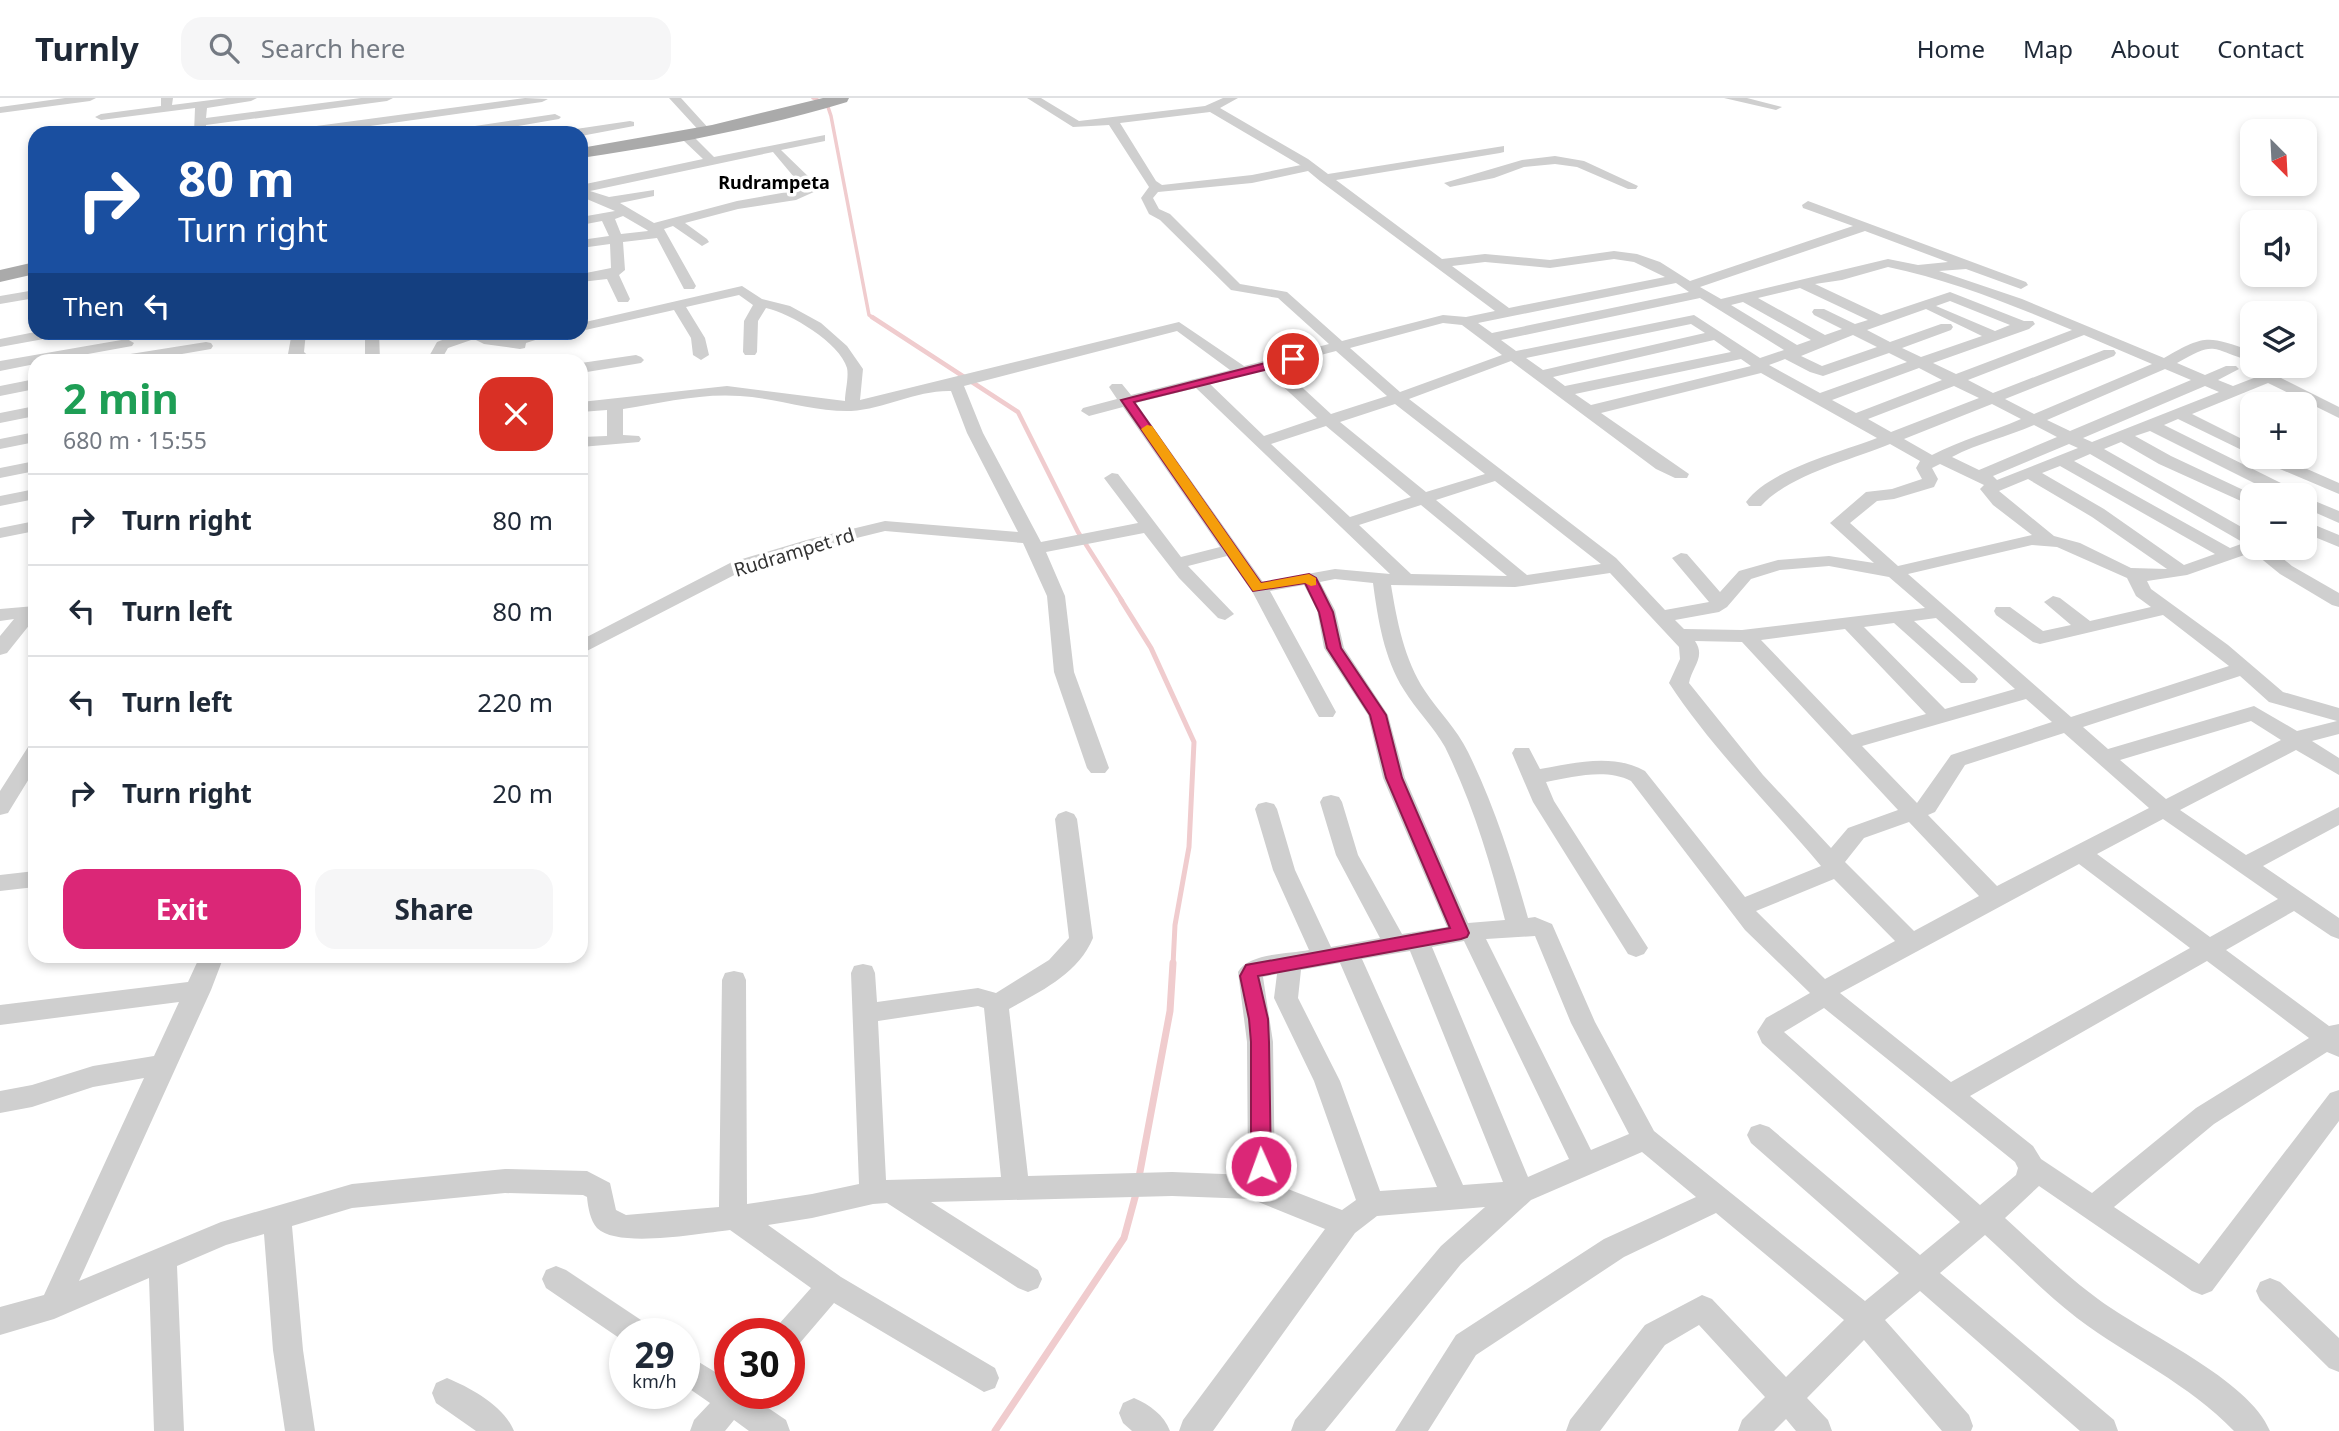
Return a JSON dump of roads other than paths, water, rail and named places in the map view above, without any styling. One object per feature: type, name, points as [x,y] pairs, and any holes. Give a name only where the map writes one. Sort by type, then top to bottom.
[{"type":"main road","points":[[588,152],[687,137],[761,122],[840,98]]},
{"type":"main road","points":[[0,276],[28,270]]},
{"type":"street","points":[[0,109],[26,98]]},
{"type":"street","points":[[0,109],[90,98]]},
{"type":"street","points":[[101,117],[127,119],[166,103],[201,105],[251,98]]},
{"type":"street","points":[[284,111],[286,98]]},
{"type":"street","points":[[210,126],[347,101],[387,98]]},
{"type":"street","points":[[675,98],[707,133]]},
{"type":"street","points":[[1033,98],[1073,125],[1209,109],[1231,98]]},
{"type":"street","points":[[1182,98],[1209,109],[1310,167],[1505,312]]},
{"type":"street","points":[[1730,98],[1776,107]]},
{"type":"street","points":[[352,126],[489,102],[547,106]]},
{"type":"street","points":[[200,126],[201,105]]},
{"type":"street","points":[[404,126],[547,106]]},
{"type":"street","points":[[479,126],[547,106]]},
{"type":"street","points":[[547,106],[561,126]]},
{"type":"street","points":[[1113,121],[1155,187]]},
{"type":"street","points":[[588,131],[630,124]]},
{"type":"street","points":[[687,137],[712,162]]},
{"type":"street","points":[[588,189],[821,138]]},
{"type":"street","points":[[1324,178],[1500,149]]},
{"type":"street","points":[[588,243],[616,240],[737,205],[796,196],[810,191],[811,186],[778,153]]},
{"type":"street","points":[[1450,183],[1490,175],[1522,164],[1555,160],[1580,164],[1632,186]]},
{"type":"street","points":[[1419,163],[1469,195]]},
{"type":"street","points":[[1155,187],[1181,189],[1310,167]]},
{"type":"street","points":[[1155,187],[1147,198],[1153,210],[1165,217],[1236,287],[1282,295],[1398,398],[1615,567],[1689,646],[1691,655],[1679,678],[1684,691],[1776,805],[1910,942]]},
{"type":"street","points":[[588,203],[650,193]]},
{"type":"street","points":[[588,195],[606,201],[656,230],[689,286]]},
{"type":"street","points":[[1808,205],[2021,285]]},
{"type":"street","points":[[588,219],[627,213]]},
{"type":"street","points":[[588,277],[612,274],[618,270],[616,240],[607,216]]},
{"type":"street","points":[[675,222],[702,242]]},
{"type":"street","points":[[1488,338],[1689,286],[1864,227]]},
{"type":"street","points":[[1441,263],[1485,258],[1550,264],[1620,256],[1644,260],[1820,371],[1946,327]]},
{"type":"street","points":[[1717,304],[1888,263],[1980,288],[2049,316],[2109,353],[2150,370]]},
{"type":"street","points":[[1918,269],[1968,265]]},
{"type":"street","points":[[612,274],[622,299]]},
{"type":"street","points":[[1801,283],[1882,321]]},
{"type":"street","points":[[1089,411],[1122,394],[1200,383],[1443,319],[1466,321],[1505,312],[1689,286]]},
{"type":"street","points":[[588,325],[741,290],[751,301],[782,308],[814,323],[852,363],[856,373],[852,406]]},
{"type":"street","points":[[0,300],[28,295]]},
{"type":"street","points":[[1745,297],[1826,342]]},
{"type":"street","points":[[1588,411],[1760,366],[1948,297],[1955,297],[2024,326]]},
{"type":"street","points":[[677,304],[698,338],[701,355]]},
{"type":"street","points":[[750,352],[751,321],[761,304]]},
{"type":"street","points":[[1924,305],[1995,336]]},
{"type":"street","points":[[1819,312],[2034,418],[2240,533]]},
{"type":"street","points":[[1819,399],[2049,316]]},
{"type":"street","points":[[1261,442],[1398,398],[1512,356],[1686,319],[1696,320],[1760,366],[1891,439],[1997,485]]},
{"type":"street","points":[[1466,321],[1662,465],[1681,474]]},
{"type":"street","points":[[588,407],[736,391],[822,405],[852,406],[885,401],[1179,326],[1242,372]]},
{"type":"street","points":[[1854,419],[2078,333],[2166,363],[2233,392]]},
{"type":"street","points":[[1539,376],[1717,335]]},
{"type":"street","points":[[0,343],[28,338]]},
{"type":"street","points":[[438,354],[447,342],[453,340]]},
{"type":"street","points":[[2240,352],[2211,342],[2201,343],[2166,363],[1986,440],[1964,444],[1924,467],[1929,477],[1928,483],[1894,494],[1870,496],[1839,523],[1942,611],[2163,809],[2295,900],[2333,918]]},
{"type":"street","points":[[124,353],[206,346]]},
{"type":"street","points":[[2188,350],[2231,369],[2240,370]]},
{"type":"street","points":[[1755,502],[1765,491],[1789,478],[2109,353]]},
{"type":"street","points":[[1561,392],[1742,354]]},
{"type":"street","points":[[588,367],[636,360]]},
{"type":"street","points":[[0,366],[28,363]]},
{"type":"street","points":[[1269,365],[1328,420],[1524,581]]},
{"type":"street","points":[[1979,476],[2231,369]]},
{"type":"street","points":[[2048,539],[1988,489],[2264,378]]},
{"type":"street","points":[[2287,378],[2339,413]]},
{"type":"street","points":[[1200,383],[1261,442],[1260,444],[1406,579]]},
{"type":"street","points":[[0,391],[28,385]]},
{"type":"street","points":[[944,386],[955,386],[960,391],[975,433],[1056,596],[1064,672],[1098,768]]},
{"type":"street","points":[[1122,394],[1258,588],[1326,712]]},
{"type":"street","points":[[2169,396],[2185,412],[2240,443]]},
{"type":"street","points":[[615,405],[615,439]]},
{"type":"street","points":[[0,418],[28,412]]},
{"type":"street","points":[[2151,425],[2215,460],[2265,483]]},
{"type":"street","points":[[2123,436],[2165,460],[2240,495]]},
{"type":"street","points":[[0,444],[28,438]]},
{"type":"street","points":[[588,441],[633,439]]},
{"type":"street","points":[[2063,461],[2134,505],[2228,554]]},
{"type":"street","points":[[0,473],[28,467]]},
{"type":"street","points":[[2294,469],[2339,489]]},
{"type":"street","points":[[2030,473],[2098,513],[2180,570]]},
{"type":"street","points":[[1347,523],[1498,475]]},
{"type":"street","points":[[1112,478],[1177,563],[1225,614]]},
{"type":"street","points":[[0,501],[28,495]]},
{"type":"street","points":[[2317,508],[2339,518]]},
{"type":"street","name":"Rudrampet rd","points":[[588,644],[738,566],[810,544],[885,526],[1029,543],[1066,542],[1151,526]]},
{"type":"street","points":[[0,533],[28,527]]},
{"type":"street","points":[[2317,532],[2339,542]]},
{"type":"street","points":[[1661,616],[1712,608],[1720,603],[1745,575],[1778,565],[1829,561],[1894,572],[2048,539],[2064,541],[2134,574],[2161,575],[2240,550]]},
{"type":"street","points":[[1177,563],[1232,550]]},
{"type":"street","points":[[1681,558],[1720,603]]},
{"type":"street","points":[[2274,560],[2339,601]]},
{"type":"street","points":[[1258,588],[1335,574],[1406,579],[1524,581],[1615,567]]},
{"type":"street","points":[[2134,574],[2140,589],[2243,668],[2276,697],[2339,715]]},
{"type":"street","points":[[1309,578],[1326,612],[1334,648],[1378,715],[1394,778],[1466,932],[1585,1165]]},
{"type":"street","points":[[1381,578],[1393,647],[1411,686],[1438,719],[1457,750],[1493,839],[1519,927]]},
{"type":"street","points":[[2053,602],[2086,627]]},
{"type":"street","points":[[2003,611],[2038,637],[2165,609]]},
{"type":"street","points":[[1679,635],[1746,635],[1942,611]]},
{"type":"street","points":[[0,615],[28,612]]},
{"type":"street","points":[[0,649],[28,617]]},
{"type":"street","points":[[1898,617],[1968,679]]},
{"type":"street","points":[[1849,623],[1941,717]]},
{"type":"street","points":[[1746,635],[1994,898]]},
{"type":"street","points":[[1740,908],[1834,867],[1856,833],[1927,807],[1958,760],[2243,668]]},
{"type":"street","points":[[1847,743],[2032,691]]},
{"type":"street","points":[[2105,757],[2254,713],[2339,768]]},
{"type":"street","points":[[2255,1431],[2227,1402],[2200,1381],[2087,1308],[1981,1220],[1769,1032],[1774,1025],[1827,995],[1829,988],[1910,942],[2298,740],[2339,727]]},
{"type":"street","points":[[1522,753],[1532,777],[1571,848],[1636,948]]},
{"type":"street","points":[[0,808],[28,763]]},
{"type":"street","points":[[1532,777],[1613,767],[1635,773],[1770,943],[1827,995],[2024,1154],[2032,1167],[2202,1282],[2339,1101]]},
{"type":"street","points":[[1331,802],[1348,856],[1407,943],[1521,1192]]},
{"type":"street","points":[[1266,809],[1284,870],[1336,956],[1455,1198]]},
{"type":"street","points":[[2245,866],[2339,815]]},
{"type":"street","points":[[996,1006],[1063,963],[1079,947],[1066,819]]},
{"type":"street","points":[[2079,852],[2206,950],[2336,1039],[2205,1116],[2092,1208]]},
{"type":"street","points":[[0,883],[28,880]]},
{"type":"street","points":[[1950,1095],[2295,900]]},
{"type":"street","points":[[1262,1191],[1260,1042],[1249,976],[1255,969],[1466,932],[1535,926],[1546,933],[1583,1023],[1645,1139],[1865,1319],[1958,1426]]},
{"type":"street","points":[[54,1306],[209,963]]},
{"type":"street","points":[[1290,963],[1286,998],[1326,1081],[1371,1204]]},
{"type":"street","points":[[863,973],[882,1192]]},
{"type":"street","points":[[733,1216],[734,980]]},
{"type":"street","points":[[0,1016],[198,990]]},
{"type":"street","points":[[865,1013],[978,997],[992,1000],[996,1006],[1016,1189]]},
{"type":"street","points":[[0,1102],[26,1099],[92,1076],[163,1065]]},
{"type":"street","points":[[1760,1135],[2103,1431]]},
{"type":"street","points":[[1194,1431],[1345,1224],[1371,1204],[1521,1192],[1645,1139]]},
{"type":"street","points":[[1753,1431],[1865,1319],[2026,1183],[2032,1167]]},
{"type":"street","points":[[0,1321],[54,1306],[221,1234],[352,1196],[505,1181],[587,1183],[600,1191],[604,1217],[609,1223],[626,1227],[841,1202],[882,1192],[1172,1184],[1252,1187],[1345,1224]]},
{"type":"street","points":[[882,1192],[1028,1279]]},
{"type":"street","points":[[1306,1431],[1451,1255],[1521,1192]]},
{"type":"street","points":[[1410,1431],[1466,1345],[1615,1248],[1719,1199]]},
{"type":"street","points":[[733,1216],[831,1286],[984,1378]]},
{"type":"street","points":[[277,1218],[288,1350],[299,1431]]},
{"type":"street","points":[[163,1259],[169,1431]]},
{"type":"street","points":[[556,1279],[613,1318]]},
{"type":"street","points":[[803,1318],[831,1286]]},
{"type":"street","points":[[2270,1291],[2339,1357]]},
{"type":"street","points":[[1581,1431],[1656,1335],[1702,1308],[1817,1431]]},
{"type":"street","points":[[447,1392],[475,1410],[499,1431]]},
{"type":"street","points":[[705,1431],[724,1409]]},
{"type":"street","points":[[749,1409],[775,1431]]},
{"type":"waterway","points":[[813,98],[827,104],[831,116],[869,315],[872,317]]},
{"type":"waterway","points":[[872,317],[1018,412],[1078,532],[1122,601]]},
{"type":"waterway","points":[[1121,600],[1151,648],[1194,742],[1189,847],[1175,925],[1173,965]]},
{"type":"waterway","points":[[1139,1177],[1170,1011],[1173,963]]},
{"type":"waterway","points":[[995,1431],[1124,1238],[1137,1190]]},
{"type":"district","name":"Rudrampeta","points":[[774,183]]}]
